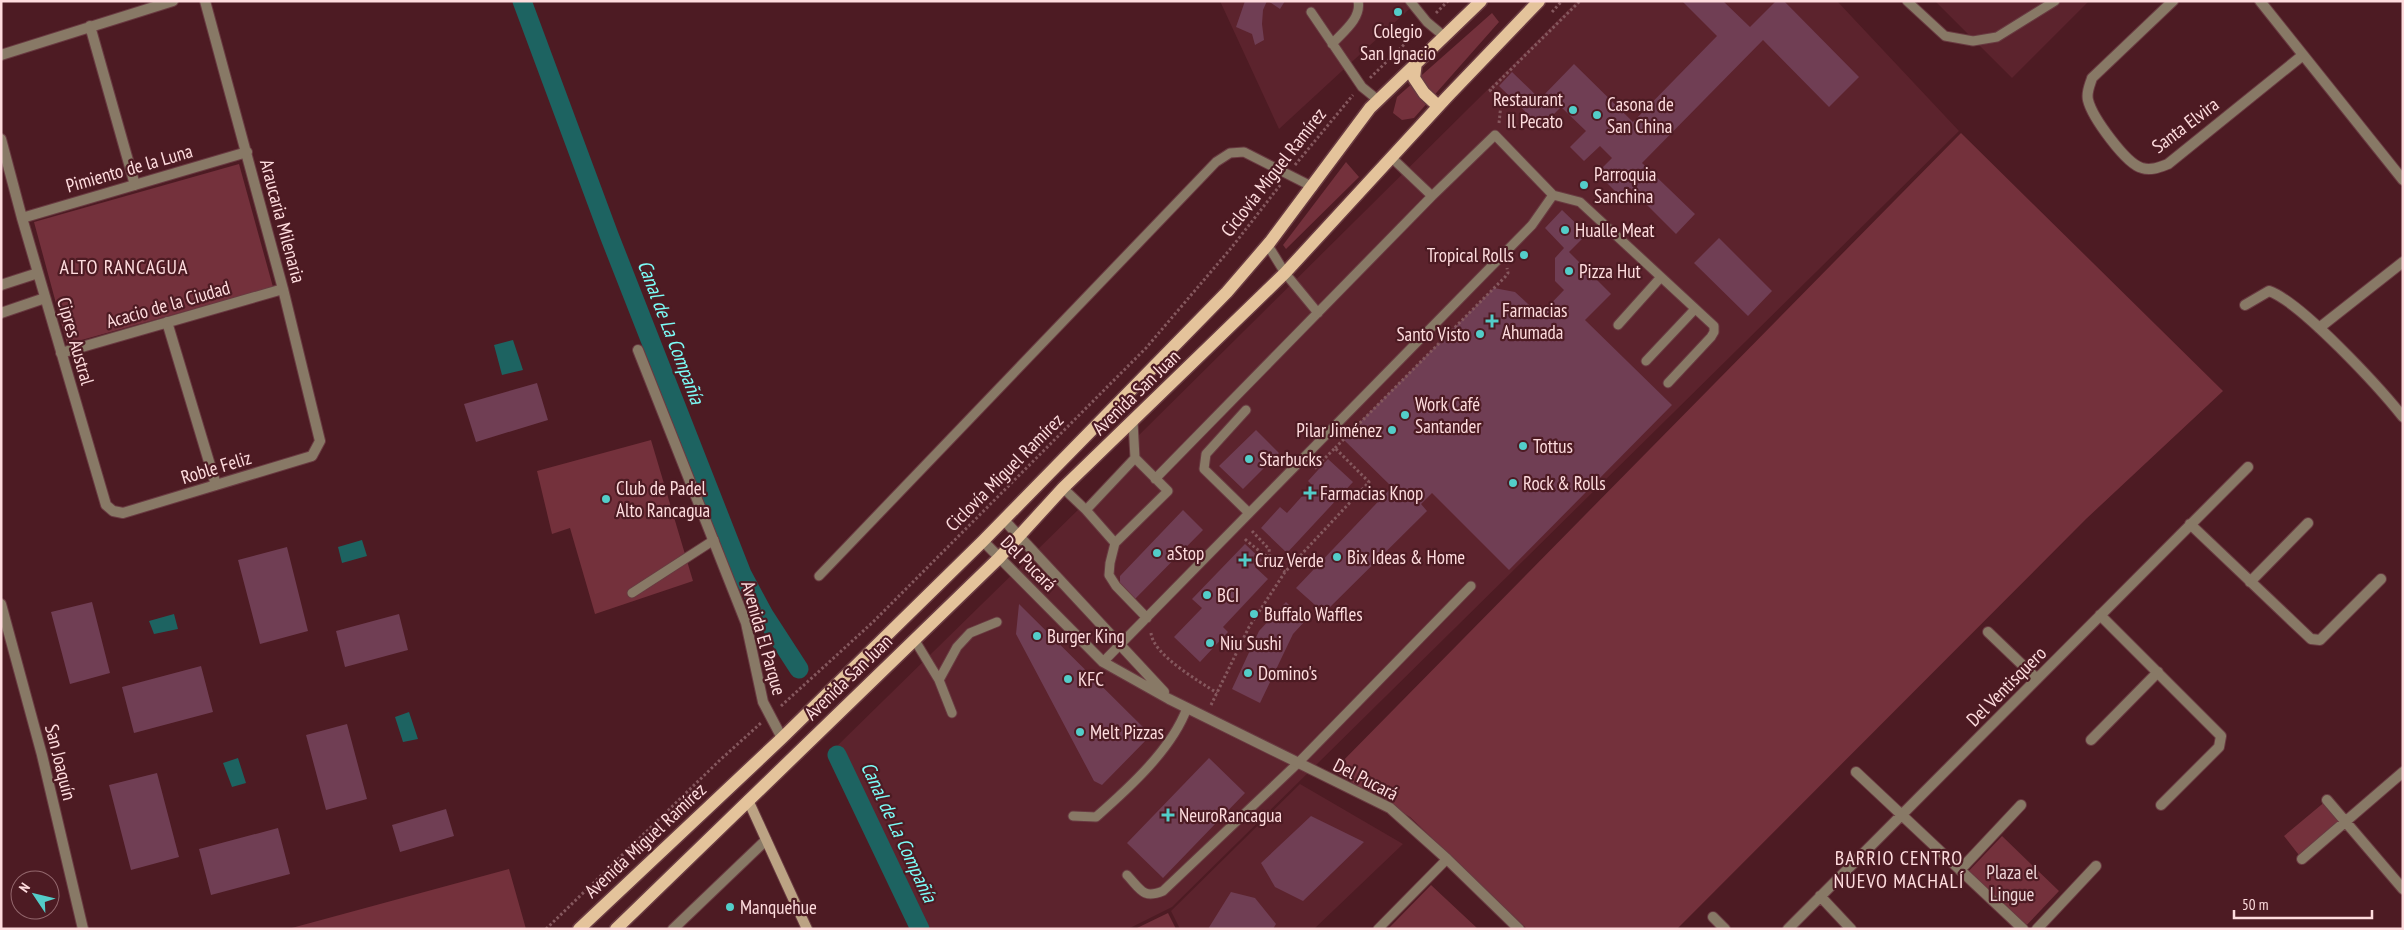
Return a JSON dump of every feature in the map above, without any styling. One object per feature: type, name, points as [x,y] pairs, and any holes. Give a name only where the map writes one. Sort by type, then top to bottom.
[{"type":"main road","name":"Avenida San Juan","points":[[738,779],[983,541],[1227,292],[1270,242],[1378,100],[1481,1]]},
{"type":"main road","name":"Avenida San Juan","points":[[748,800],[999,558],[1063,488],[1285,273],[1438,106],[1539,1]]},
{"type":"main road","points":[[1416,62],[1414,78],[1424,92],[1438,106]]},
{"type":"main road","name":"Avenida Miguel Ramírez","points":[[579,929],[738,779]]},
{"type":"main road","points":[[616,929],[748,800]]},
{"type":"street","points":[[1,55],[173,1]]},
{"type":"street","name":"Santa Elvira","points":[[2173,1],[2092,78],[2088,89],[2088,99],[2093,113],[2109,136],[2134,165],[2144,169],[2157,168],[2168,164],[2303,55]]},
{"type":"street","points":[[2260,1],[2403,180]]},
{"type":"street","name":"Araucaria Milenaria","points":[[205,2],[283,289],[320,441],[317,450]]},
{"type":"street","points":[[90,26],[135,185]]},
{"type":"street","name":"Cipres Austral","points":[[1,139],[45,298],[106,504],[113,511],[123,513]]},
{"type":"street","name":"Pimiento de la Luna","points":[[22,218],[247,152]]},
{"type":"street","points":[[2318,328],[2403,262]]},
{"type":"street","points":[[1,285],[38,273]]},
{"type":"street","name":"Acacio de la Ciudad","points":[[62,353],[283,289]]},
{"type":"street","points":[[2246,305],[2269,291],[2281,296],[2318,328],[2391,402],[2403,417]]},
{"type":"street","points":[[1,313],[45,298]]},
{"type":"street","points":[[167,322],[216,485]]},
{"type":"street","name":"Avenida El Parque","points":[[638,350],[746,623],[756,678],[770,716],[782,738]]},
{"type":"street","name":"Roble Feliz","points":[[123,513],[312,456],[317,450]]},
{"type":"street","name":"Del Ventisquero","points":[[1788,929],[2248,467]]},
{"type":"street","name":"Del Pucará","points":[[1004,520],[1169,699]]},
{"type":"street","points":[[2250,582],[2308,523]]},
{"type":"street","points":[[2190,524],[2315,641],[2320,640],[2381,579]]},
{"type":"street","name":"Del Pucará","points":[[983,541],[1104,662],[1169,699],[1390,808],[1447,858],[1519,929]]},
{"type":"street","name":"San Joaquín","points":[[1,604],[42,755],[84,929]]},
{"type":"street","points":[[2100,615],[2221,736],[2222,741],[2219,747],[2161,804]]},
{"type":"street","points":[[1988,632],[2037,678]]},
{"type":"street","points":[[2091,740],[2158,672]]},
{"type":"street","points":[[1856,772],[2023,929]]},
{"type":"street","points":[[2302,859],[2403,772]]},
{"type":"street","points":[[748,800],[807,929]]},
{"type":"street","points":[[2327,800],[2403,889]]},
{"type":"street","points":[[1960,870],[2021,805]]},
{"type":"street","points":[[673,929],[766,840]]},
{"type":"street","points":[[2037,929],[2096,866]]},
{"type":"street","points":[[1820,896],[1851,929]]},
{"type":"street","points":[[1713,917],[1725,929]]},
{"type":"lane","points":[[1332,44],[1352,23],[1358,12],[1358,1]]},
{"type":"lane","points":[[1410,1],[1428,22],[1445,37]]},
{"type":"lane","points":[[1907,1],[1945,36],[1973,41],[1998,37],[2055,1]]},
{"type":"lane","points":[[1310,12],[1362,87],[1378,100]]},
{"type":"lane","points":[[1155,479],[1432,196],[1495,135],[1553,195],[1580,202],[1714,326],[1714,332],[1668,383]]},
{"type":"lane","points":[[819,576],[1216,162],[1230,152],[1244,152],[1313,187]]},
{"type":"lane","points":[[1392,158],[1432,196]]},
{"type":"lane","points":[[1104,662],[1532,224],[1553,195]]},
{"type":"lane","points":[[1270,242],[1269,248],[1285,273],[1318,313]]},
{"type":"lane","points":[[1618,325],[1660,278]]},
{"type":"lane","points":[[1646,361],[1695,309]]},
{"type":"lane","points":[[1246,410],[1206,454],[1204,469],[1249,513]]},
{"type":"lane","points":[[1133,422],[1135,458],[1168,491],[1115,543],[1110,575],[1116,586],[1147,618]]},
{"type":"lane","points":[[1086,510],[1135,458]]},
{"type":"lane","points":[[1063,488],[1086,510],[1115,543]]},
{"type":"lane","points":[[632,593],[714,540]]},
{"type":"lane","points":[[1126,875],[1145,894],[1151,896],[1163,891],[1298,764],[1471,586]]},
{"type":"lane","points":[[939,680],[958,647],[970,633],[997,622]]},
{"type":"lane","points":[[914,639],[939,680],[952,713]]},
{"type":"lane","points":[[1072,816],[1096,816],[1116,799],[1168,743],[1180,726],[1187,708]]},
{"type":"lane","points":[[1378,929],[1447,858]]},
{"type":"path","name":"Ciclovía Miguel Ramírez","points":[[546,929],[720,760],[873,622],[1146,348],[1232,247],[1341,108],[1448,1]]},
{"type":"path","points":[[1495,135],[1501,104],[1490,90],[1580,1]]},
{"type":"path","points":[[1307,476],[1460,321]]},
{"type":"path","points":[[1158,627],[1151,634],[1153,644],[1177,665],[1217,693],[1249,627],[1285,572],[1369,482],[1335,448]]},
{"type":"path","points":[[1239,545],[1259,524]]},
{"type":"path","points":[[1252,531],[1269,549],[1270,557]]},
{"type":"path","points":[[1245,539],[1262,555],[1270,557],[1285,572]]},
{"type":"shaded area","points":[[1220,1],[1418,1],[1279,129]]},
{"type":"shaded area","points":[[1577,1],[1837,1],[1959,131],[1172,907],[1128,929],[925,929],[883,848],[836,747],[1133,456],[1133,441]]},
{"type":"shaded area","points":[[1935,1],[2089,1],[2012,78]]},
{"type":"shaded area","points":[[1300,784],[1403,844],[1314,929],[1180,929],[1171,911]]},
{"type":"green space","points":[[1492,13],[1499,22],[1414,118],[1402,120],[1393,113],[1397,97]]},
{"type":"green space","points":[[1961,133],[2223,391],[2086,519],[1677,929],[1527,929],[1410,817],[1333,771]]},
{"type":"green space","points":[[1346,162],[1359,177],[1286,249],[1283,245]]},
{"type":"green space","name":"ALTO RANCAGUA","points":[[239,164],[273,287],[67,344],[34,222]]},
{"type":"green space","name":"Club de Padel Alto Rancagua","points":[[651,440],[693,581],[595,614],[570,528],[552,534],[537,471]]},
{"type":"green space","points":[[2327,800],[2346,823],[2302,859],[2284,836]]},
{"type":"green space","name":"Plaza el Lingue","points":[[2002,836],[2059,891],[2023,929],[1965,875]]},
{"type":"green space","points":[[509,869],[526,929],[288,929]]},
{"type":"green space","points":[[1431,885],[1478,929],[1388,929]]},
{"type":"green space","points":[[1168,913],[1176,929],[1135,929]]},
{"type":"water","points":[[513,340],[523,370],[502,375],[494,345]]},
{"type":"water","points":[[362,540],[367,556],[342,563],[338,547]]},
{"type":"water","points":[[174,614],[178,629],[154,634],[149,621]]},
{"type":"water","points":[[409,712],[418,739],[403,742],[395,717]]},
{"type":"water","points":[[238,758],[246,783],[232,787],[223,763]]},
{"type":"building","points":[[1245,1],[1267,1],[1263,10],[1264,40],[1255,45],[1252,34],[1236,27]]},
{"type":"building","points":[[1268,1],[1285,1],[1280,9]]},
{"type":"building","name":"Casona de San China","points":[[1682,1],[1723,1],[1750,27],[1776,1],[1784,1],[1859,77],[1829,107],[1763,40],[1642,163],[1695,214],[1676,234],[1630,188],[1621,197],[1597,173],[1612,158],[1600,146],[1584,161],[1570,147],[1586,131],[1561,107],[1541,127],[1499,86],[1512,72],[1540,99],[1574,64],[1633,122],[1717,36]]},
{"type":"building","points":[[1562,210],[1587,234],[1569,252],[1611,294],[1585,320],[1672,405],[1509,570],[1432,493],[1421,504],[1427,511],[1324,613],[1296,588],[1392,487],[1343,439],[1494,288],[1515,292],[1540,315],[1564,290],[1555,281],[1555,258],[1564,248],[1545,228]]},
{"type":"building","points":[[1719,238],[1772,291],[1748,316],[1694,263]]},
{"type":"building","points":[[537,383],[548,420],[476,442],[464,404]]},
{"type":"building","name":"Starbucks","points":[[1256,430],[1279,453],[1243,489],[1219,466]]},
{"type":"building","points":[[1328,459],[1353,482],[1287,553],[1261,528],[1280,507],[1287,513],[1312,485],[1308,481]]},
{"type":"building","points":[[1183,510],[1203,530],[1133,601],[1120,586],[1120,576]]},
{"type":"building","points":[[1245,544],[1262,560],[1255,567],[1268,579],[1223,627],[1228,632],[1200,662],[1174,637],[1202,608],[1192,599]]},
{"type":"building","points":[[287,547],[308,631],[260,644],[238,560]]},
{"type":"building","points":[[92,602],[110,673],[70,684],[51,612]]},
{"type":"building","points":[[1286,602],[1305,621],[1293,634],[1260,703],[1232,689],[1259,631]]},
{"type":"building","points":[[1019,604],[1151,735],[1102,785],[1094,781],[1016,634]]},
{"type":"building","points":[[399,614],[408,650],[345,667],[336,631]]},
{"type":"building","points":[[201,666],[213,712],[134,733],[122,687]]},
{"type":"building","points":[[347,724],[367,799],[326,810],[306,735]]},
{"type":"building","points":[[1209,758],[1245,793],[1163,878],[1127,843]]},
{"type":"building","points":[[157,773],[179,857],[131,870],[109,785]]},
{"type":"building","points":[[446,809],[454,836],[400,852],[392,825]]},
{"type":"building","points":[[1311,816],[1364,842],[1303,901],[1275,887],[1261,863]]},
{"type":"building","points":[[278,828],[290,874],[211,895],[199,849]]},
{"type":"building","points":[[1231,892],[1255,898],[1276,924],[1273,929],[1208,929]]},
{"type":"waterway","name":"Canal de La Compañía","points":[[522,1],[609,235],[742,574],[764,615],[799,669]]},
{"type":"waterway","name":"Canal de La Compañía","points":[[837,755],[920,929]]},
{"type":"place","name":"Colegio San Ignacio","points":[[1398,12]]},
{"type":"place","name":"Restaurant Il Pecato","points":[[1573,110]]},
{"type":"place","name":"Casona de San China","points":[[1597,115]]},
{"type":"place","name":"Parroquia Sanchina","points":[[1584,185]]},
{"type":"place","name":"Hualle Meat","points":[[1565,230]]},
{"type":"place","name":"Tropical Rolls","points":[[1524,255]]},
{"type":"place","name":"Pizza Hut","points":[[1569,271]]},
{"type":"place","name":"Farmacias Ahumada","points":[[1492,321]]},
{"type":"place","name":"Santo Visto","points":[[1480,334]]},
{"type":"place","name":"Work Café Santander","points":[[1405,415]]},
{"type":"place","name":"Pilar Jiménez","points":[[1392,430]]},
{"type":"place","name":"Tottus","points":[[1523,446]]},
{"type":"place","name":"Starbucks","points":[[1249,459]]},
{"type":"place","name":"Rock & Rolls","points":[[1513,483]]},
{"type":"place","name":"Farmacias Knop","points":[[1310,493]]},
{"type":"place","name":"Club de Padel Alto Rancagua","points":[[606,499]]},
{"type":"place","name":"aStop","points":[[1157,553]]},
{"type":"place","name":"Bix Ideas & Home","points":[[1337,557]]},
{"type":"place","name":"Cruz Verde","points":[[1245,560]]},
{"type":"place","name":"BCI","points":[[1207,595]]},
{"type":"place","name":"Buffalo Waffles","points":[[1254,614]]},
{"type":"place","name":"Burger King","points":[[1037,636]]},
{"type":"place","name":"Niu Sushi","points":[[1210,643]]},
{"type":"place","name":"Domino's","points":[[1248,673]]},
{"type":"place","name":"KFC","points":[[1068,679]]},
{"type":"place","name":"Melt Pizzas","points":[[1080,732]]},
{"type":"place","name":"NeuroRancagua","points":[[1168,815]]},
{"type":"place","name":"Manquehue","points":[[730,907]]},
{"type":"district","name":"ALTO RANCAGUA","points":[[124,267]]},
{"type":"district","name":"BARRIO CENTRO NUEVO MACHALÍ","points":[[1899,870]]}]
